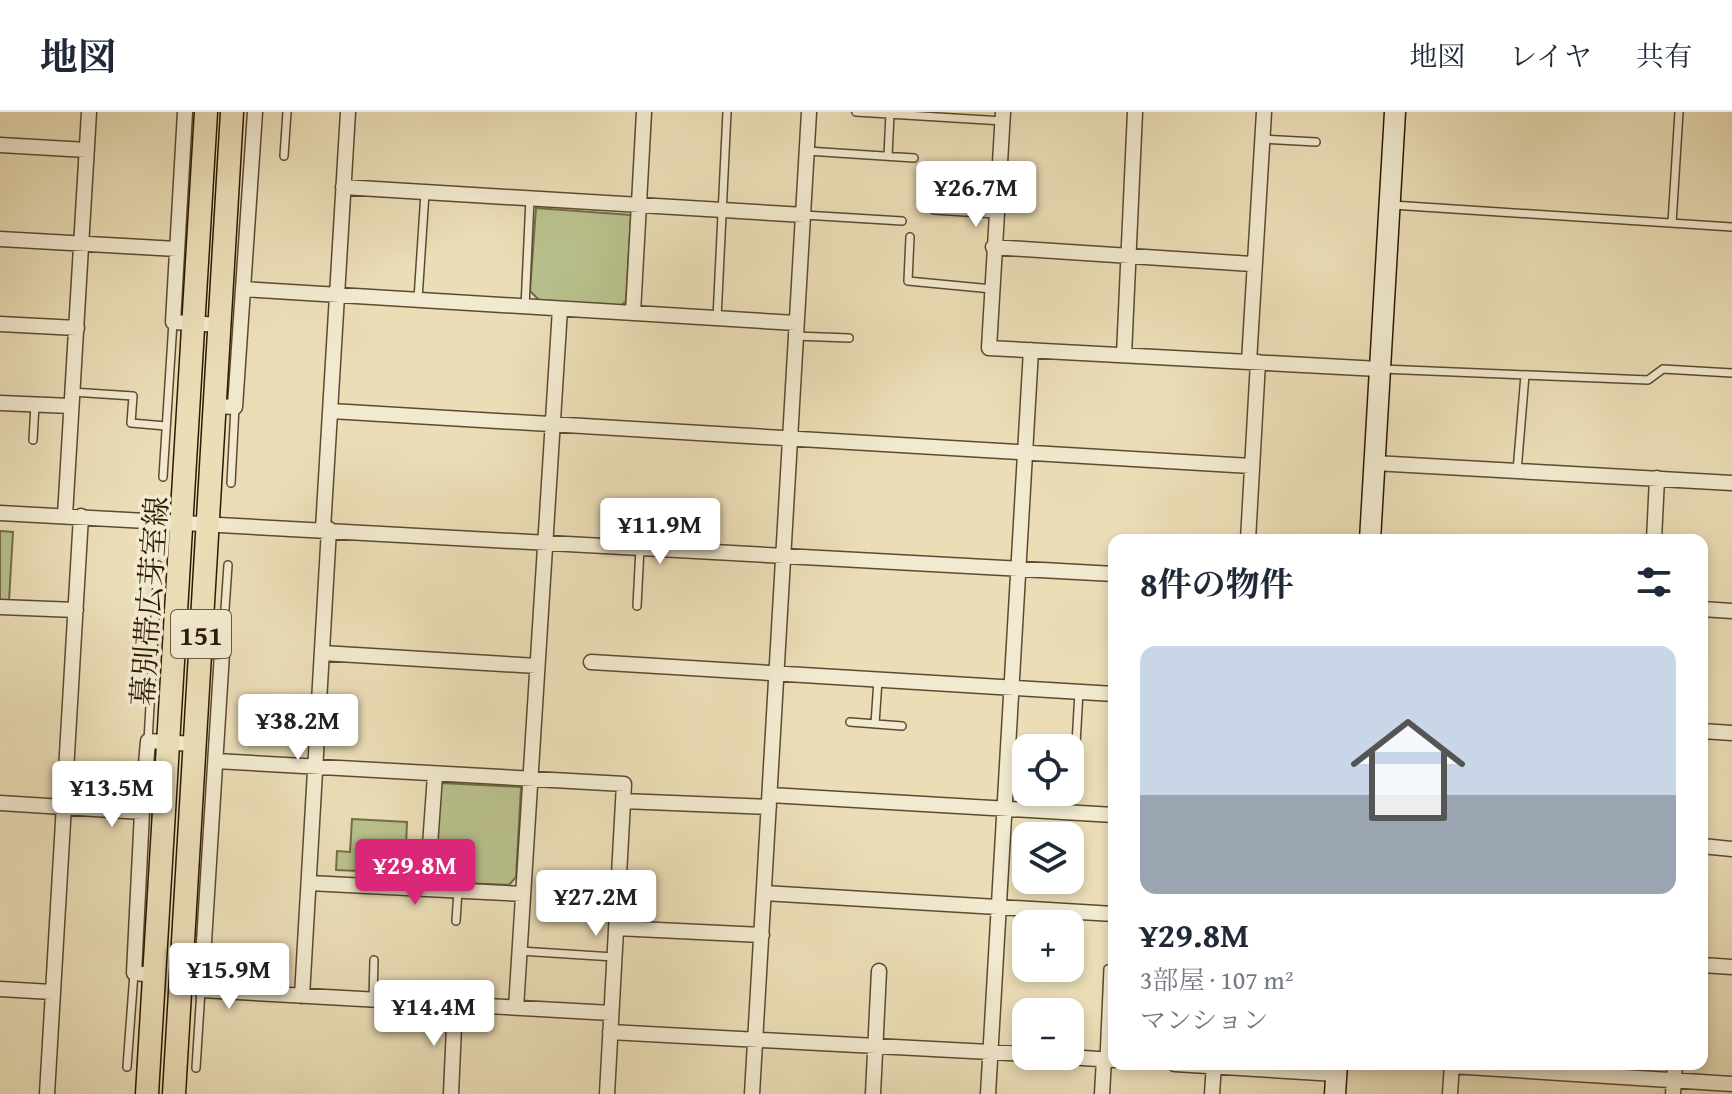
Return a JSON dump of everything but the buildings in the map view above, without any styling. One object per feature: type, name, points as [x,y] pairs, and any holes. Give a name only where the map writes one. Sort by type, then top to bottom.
[{"type":"main road","name":"幕別帯広芽室線","points":[[147,1094],[145,974],[160,918],[159,742],[184,523],[184,322],[206,112]]},
{"type":"main road","name":"幕別帯広芽室線","points":[[174,1094],[193,744],[211,652],[208,524],[225,406],[220,325],[241,156],[232,112]]},
{"type":"street","points":[[65,516],[89,112]]},
{"type":"street","points":[[185,112],[177,249],[184,322],[220,325]]},
{"type":"street","points":[[225,406],[243,289],[241,156],[255,112]]},
{"type":"street","points":[[302,996],[348,112]]},
{"type":"street","points":[[633,313],[644,112]]},
{"type":"street","points":[[752,1094],[809,112]]},
{"type":"street","points":[[1124,355],[1135,112]]},
{"type":"street","points":[[1248,534],[1252,264],[1264,112]]},
{"type":"street","points":[[1370,534],[1395,112]]},
{"type":"street","points":[[1003,117],[989,348],[1379,369]]},
{"type":"street","points":[[0,145],[87,150]]},
{"type":"street","points":[[204,154],[241,156]]},
{"type":"street","points":[[343,187],[804,215]]},
{"type":"street","points":[[0,239],[177,249]]},
{"type":"street","points":[[993,247],[1252,264]]},
{"type":"street","points":[[243,289],[717,318],[796,329]]},
{"type":"street","points":[[516,1008],[560,309]]},
{"type":"street","points":[[0,324],[77,328]]},
{"type":"street","points":[[988,1094],[1031,350]]},
{"type":"street","points":[[0,403],[35,404],[72,399]]},
{"type":"street","points":[[331,411],[1251,466]]},
{"type":"street","points":[[1374,463],[1732,483]]},
{"type":"street","points":[[1654,534],[1657,478]]},
{"type":"street","points":[[0,513],[785,553],[1108,574]]},
{"type":"street","points":[[47,1094],[81,516]]},
{"type":"street","points":[[0,607],[76,610]]},
{"type":"street","points":[[1708,609],[1732,611]]},
{"type":"street","points":[[211,652],[216,761],[201,990],[611,1013]]},
{"type":"street","points":[[322,653],[537,666]]},
{"type":"street","points":[[591,662],[1108,694]]},
{"type":"street","points":[[1708,731],[1732,733]]},
{"type":"street","points":[[145,974],[142,812],[159,742],[193,744]]},
{"type":"street","points":[[216,761],[624,784],[607,1094]]},
{"type":"street","points":[[427,888],[435,775]]},
{"type":"street","points":[[623,801],[770,801],[1108,815]]},
{"type":"street","points":[[0,803],[142,812]]},
{"type":"street","points":[[1708,847],[1732,849]]},
{"type":"street","points":[[309,883],[523,894]]},
{"type":"street","points":[[764,893],[1108,914]]},
{"type":"street","points":[[160,918],[206,920]]},
{"type":"street","points":[[616,928],[762,935]]},
{"type":"street","points":[[1708,965],[1732,967]]},
{"type":"street","points":[[873,1094],[879,971]]},
{"type":"street","points":[[0,989],[52,992]]},
{"type":"street","points":[[451,1094],[455,1004]]},
{"type":"street","points":[[610,1032],[1012,1053]]},
{"type":"street","points":[[1084,1058],[1108,1060]]},
{"type":"street","points":[[1102,1094],[1108,1065]]},
{"type":"street","points":[[1212,1094],[1214,1070]]},
{"type":"street","points":[[1265,1070],[1336,1077]]},
{"type":"street","points":[[1450,1094],[1452,1070]]},
{"type":"street","points":[[1502,1070],[1674,1087],[1732,1084]]},
{"type":"lane","points":[[284,156],[287,112]]},
{"type":"lane","points":[[717,318],[727,112]]},
{"type":"lane","points":[[856,112],[1003,117]]},
{"type":"lane","points":[[1672,223],[1679,112]]},
{"type":"lane","points":[[888,156],[890,114]]},
{"type":"lane","points":[[1262,139],[1316,142]]},
{"type":"lane","points":[[807,151],[914,158]]},
{"type":"lane","points":[[418,299],[425,193]]},
{"type":"lane","points":[[525,307],[530,199]]},
{"type":"lane","points":[[1390,205],[1732,227]]},
{"type":"lane","points":[[934,210],[996,214]]},
{"type":"lane","points":[[804,215],[902,221]]},
{"type":"lane","points":[[910,237],[908,281],[992,289]]},
{"type":"lane","points":[[163,477],[166,426],[184,322]]},
{"type":"lane","points":[[796,329],[849,338]]},
{"type":"lane","points":[[1379,369],[1648,380],[1663,369],[1732,373]]},
{"type":"lane","points":[[1517,471],[1525,375]]},
{"type":"lane","points":[[72,399],[133,396],[131,423],[166,426]]},
{"type":"lane","points":[[33,440],[35,404]]},
{"type":"lane","points":[[225,406],[231,483]]},
{"type":"lane","points":[[637,606],[641,546]]},
{"type":"lane","points":[[158,565],[159,742]]},
{"type":"lane","points":[[211,652],[228,565]]},
{"type":"lane","points":[[875,724],[878,680]]},
{"type":"lane","points":[[1077,734],[1079,692]]},
{"type":"lane","points":[[850,722],[902,726]]},
{"type":"lane","points":[[456,921],[458,890]]},
{"type":"lane","points":[[520,951],[614,957]]},
{"type":"lane","points":[[373,1000],[374,960]]},
{"type":"lane","points":[[127,1067],[145,974]]},
{"type":"lane","points":[[196,1068],[201,990]]},
{"type":"green space","points":[[536,208],[631,215],[626,301],[620,307],[543,304],[530,291]]},
{"type":"green space","points":[[0,531],[13,532],[9,601],[0,600]]},
{"type":"green space","points":[[440,783],[521,787],[516,877],[509,885],[446,882],[434,871]]},
{"type":"green space","points":[[352,819],[407,822],[405,873],[336,870],[337,851],[350,852]]}]
